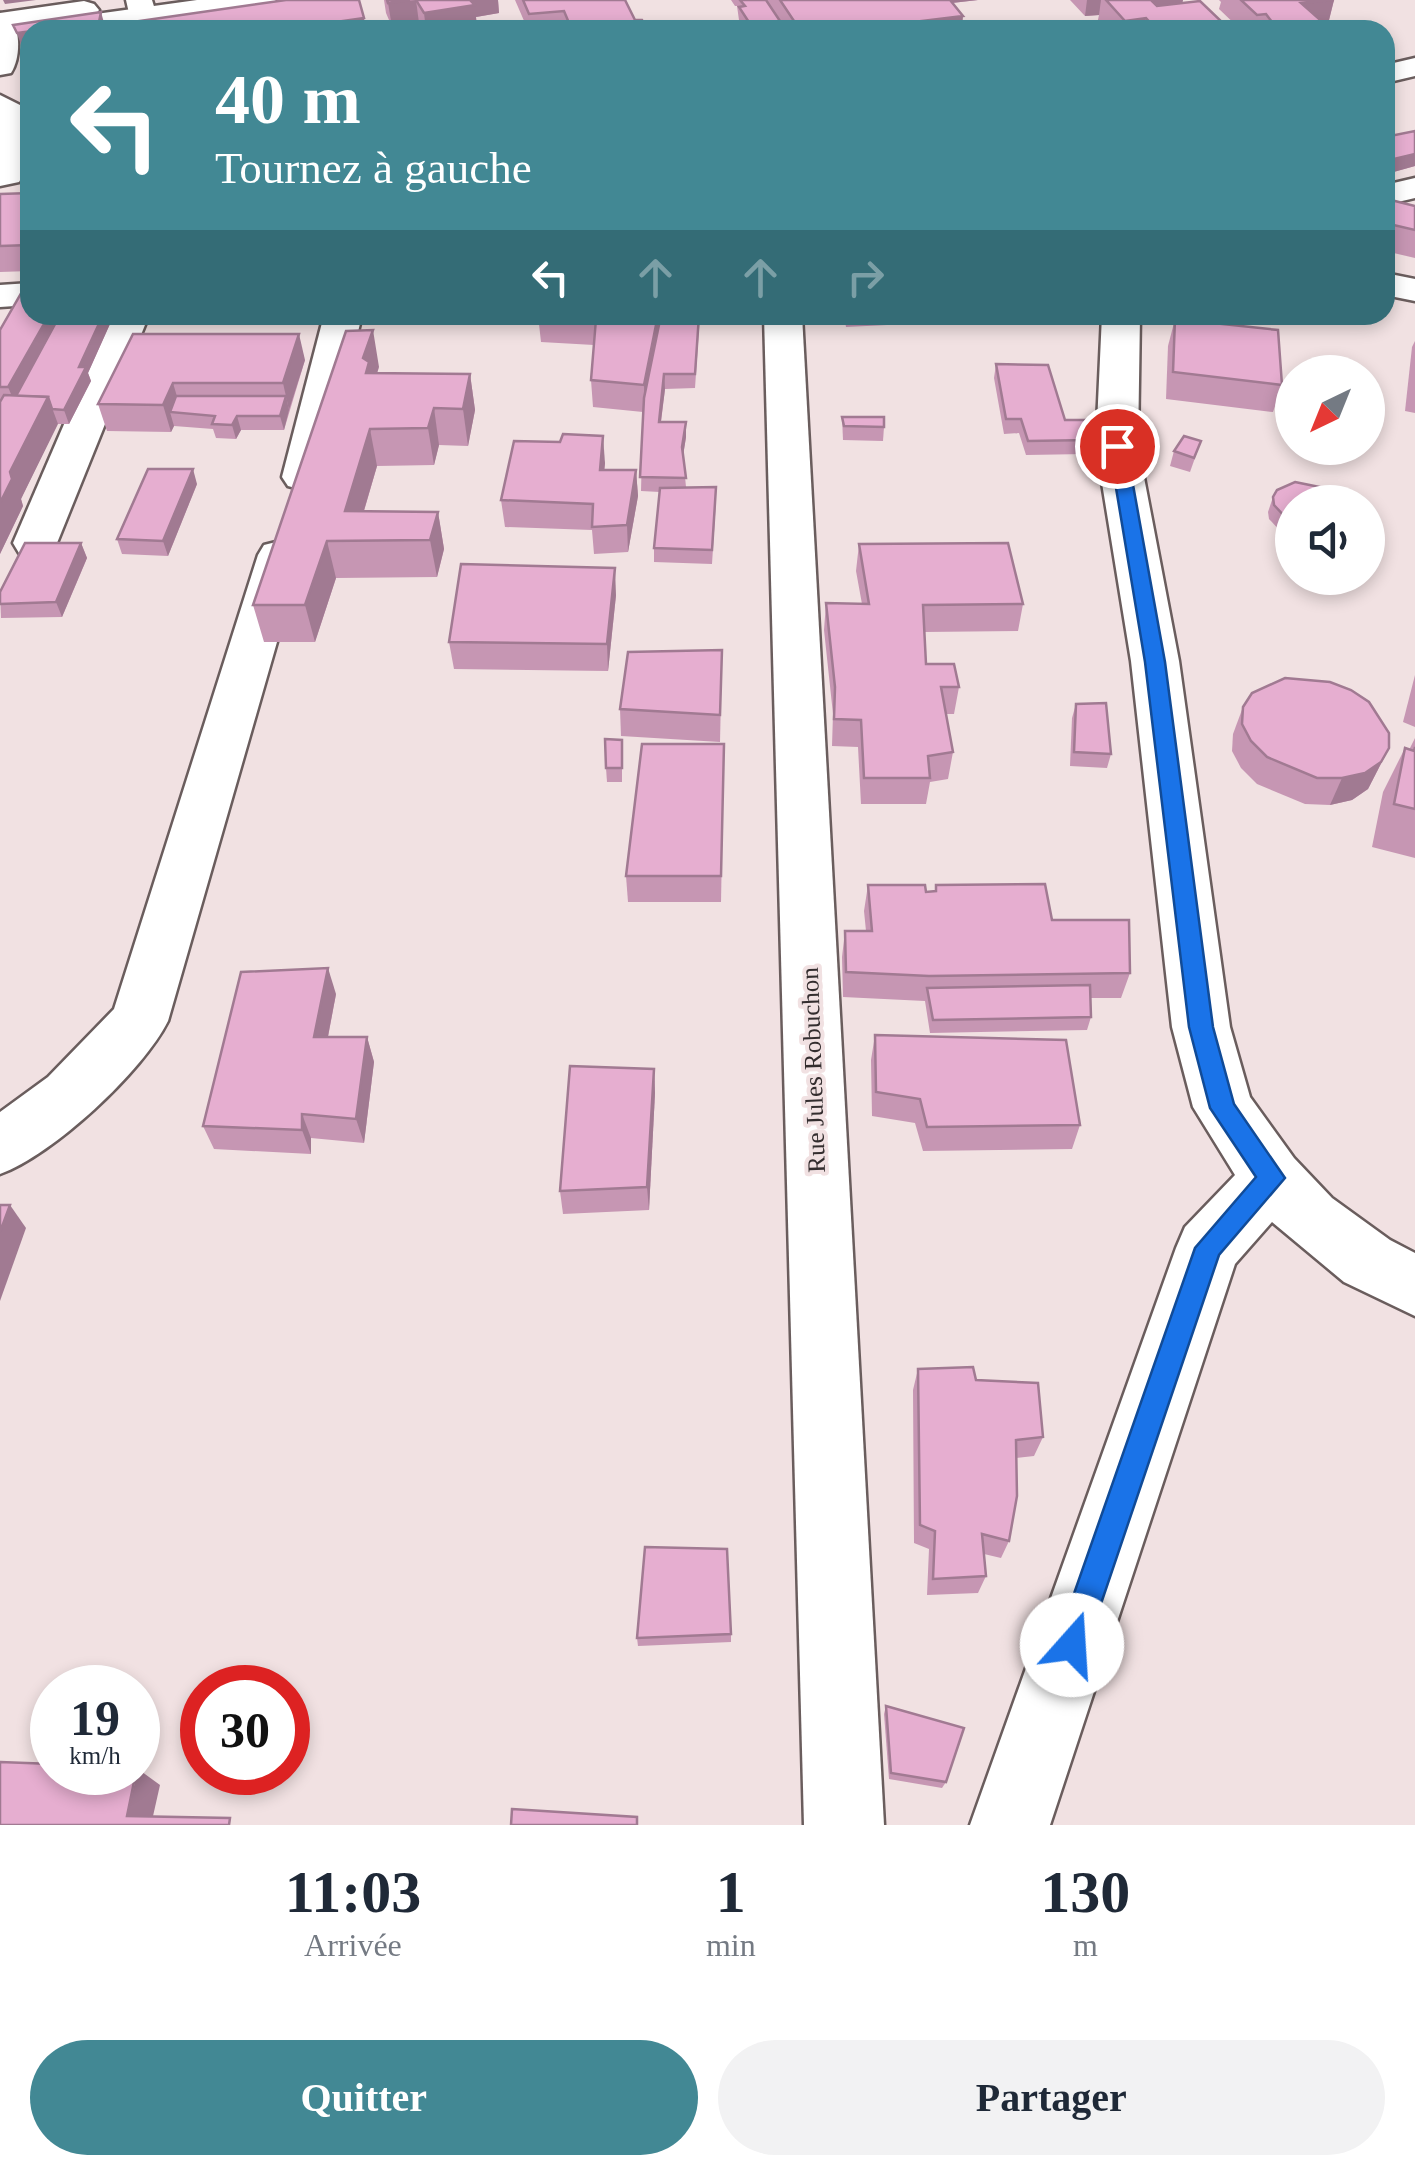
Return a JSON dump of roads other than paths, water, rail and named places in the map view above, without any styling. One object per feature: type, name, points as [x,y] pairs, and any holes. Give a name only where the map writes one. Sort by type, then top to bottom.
[{"type":"street","points":[[80,20],[144,6],[261,0]]},
{"type":"street","points":[[86,20],[144,6]]},
{"type":"street","points":[[0,105],[8,112],[15,142],[7,175],[0,176]]},
{"type":"street","points":[[35,542],[126,325]]},
{"type":"street","points":[[0,1148],[69,1096],[140,1021],[302,482],[341,325]]},
{"type":"street","name":"Rue Jules Robuchon","points":[[782,325],[844,1825]]},
{"type":"street","points":[[1121,325],[1117,446],[1155,662],[1201,1027],[1223,1108],[1272,1178],[1310,1218],[1367,1261],[1415,1286]]},
{"type":"street","points":[[1010,1825],[1208,1248],[1272,1178]]}]
